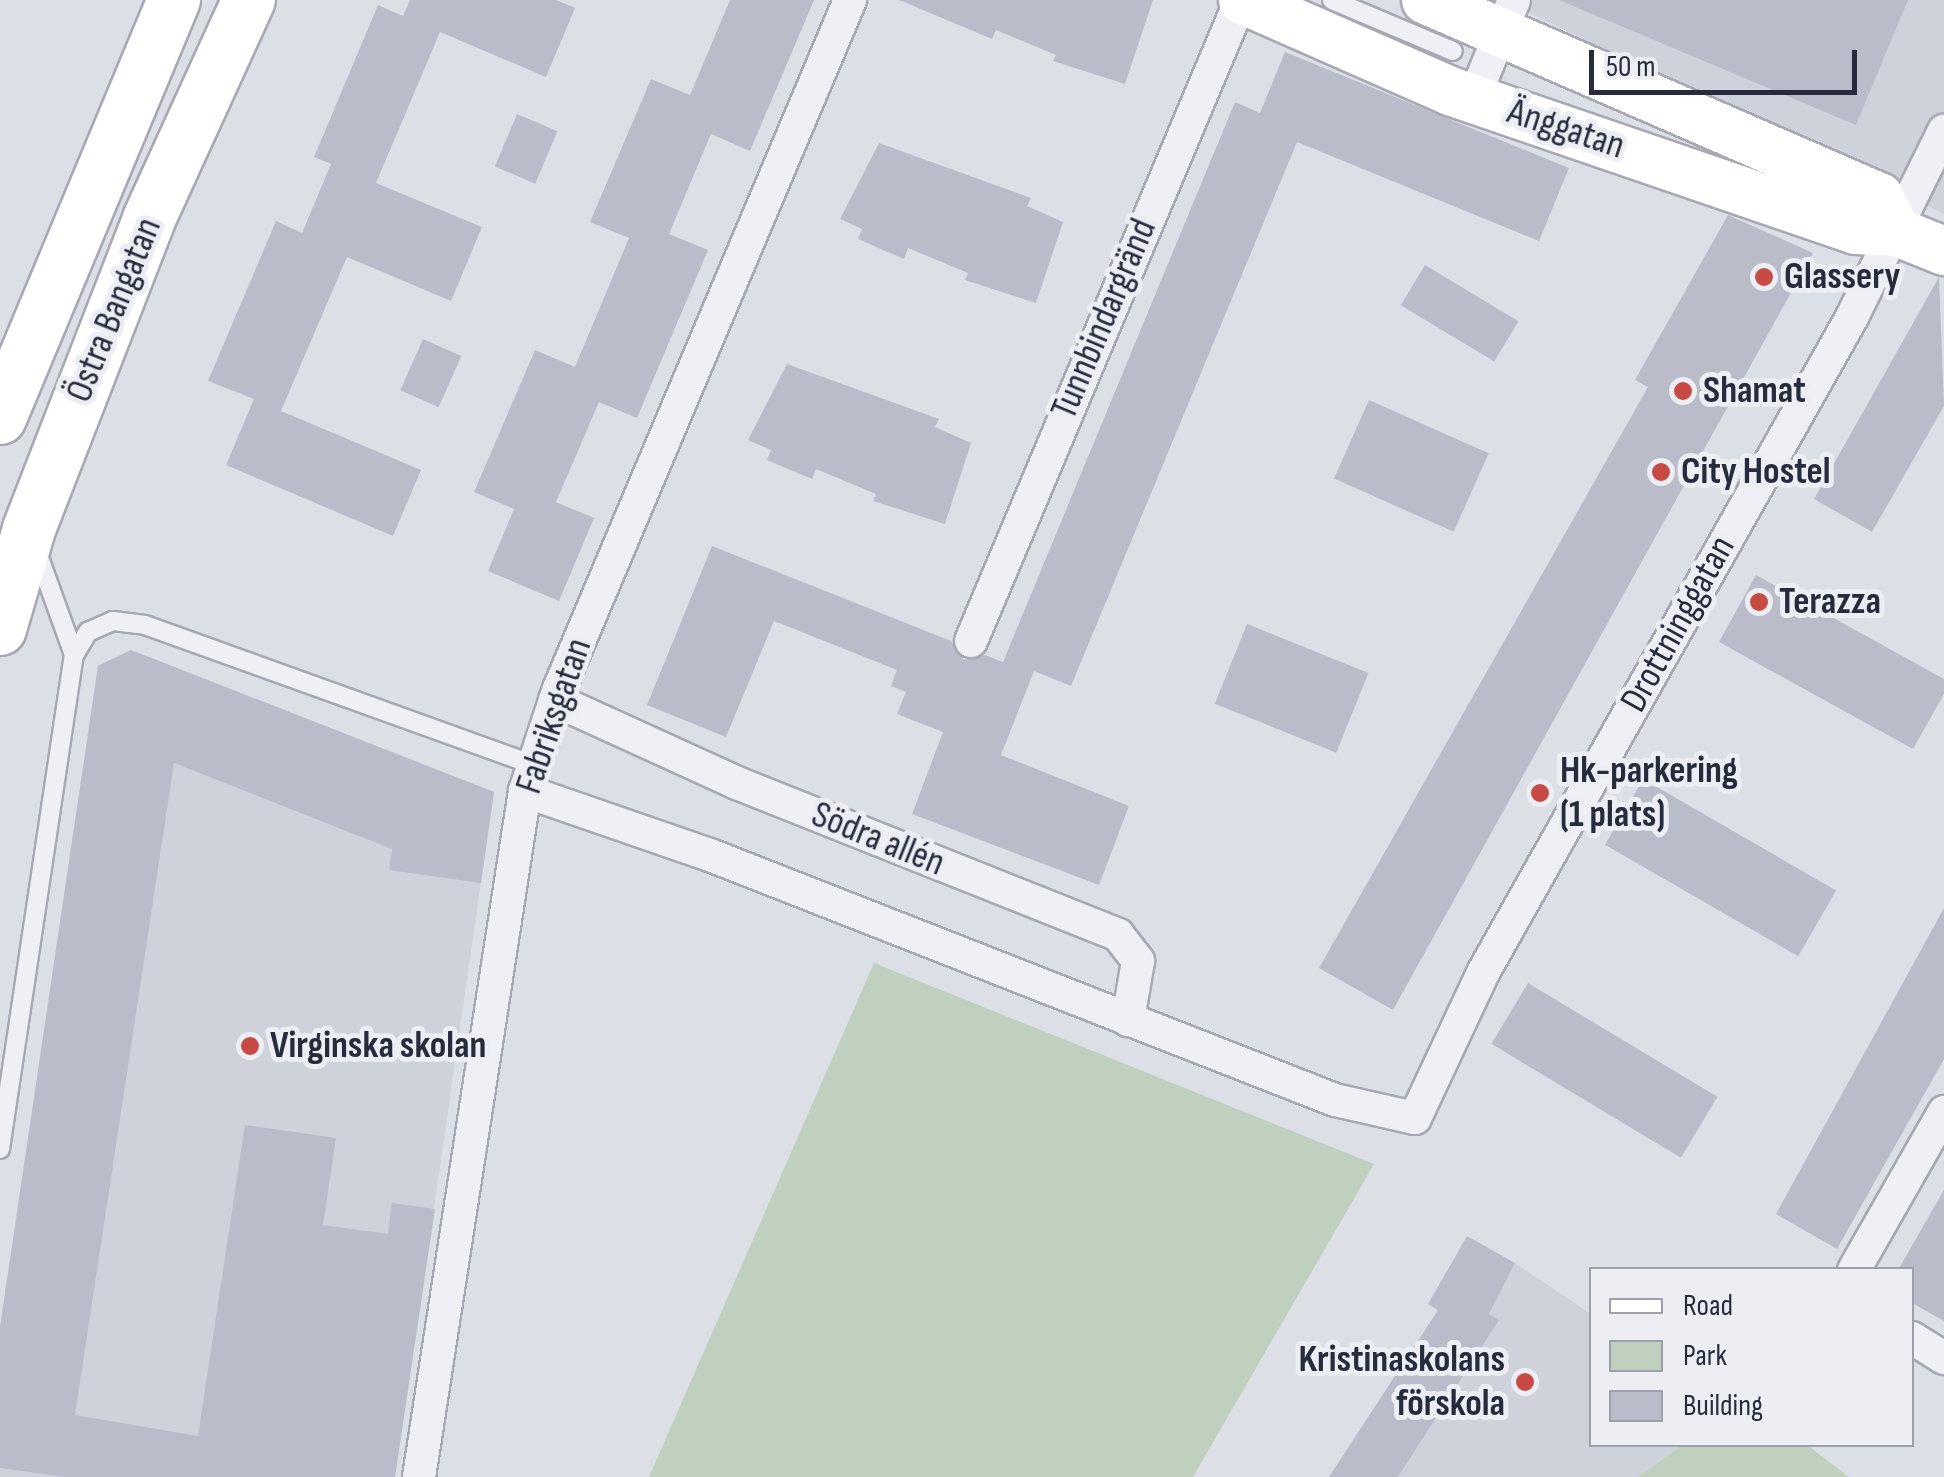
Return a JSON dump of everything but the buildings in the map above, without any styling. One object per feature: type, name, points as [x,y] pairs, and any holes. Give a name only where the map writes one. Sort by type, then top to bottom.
[{"type":"main road","name":"Östra Bangatan","points":[[0,418],[174,0]]},
{"type":"main road","name":"Östra Bangatan","points":[[0,629],[29,530],[149,219],[250,0]]},
{"type":"street","name":"Fabriksgatan","points":[[419,1477],[530,778],[555,700],[850,0]]},
{"type":"street","name":"Änggatan","points":[[1242,0],[1473,100],[1856,230],[1897,232],[1944,250]]},
{"type":"street","name":"Tunnbindargränd","points":[[971,640],[1242,0]]},
{"type":"street","name":"Änggatan","points":[[1426,0],[1507,15],[1878,197],[1897,232]]},
{"type":"street","points":[[1473,100],[1507,15]]},
{"type":"street","name":"Drottninggatan","points":[[1416,1118],[1484,971],[1897,232],[1944,131]]},
{"type":"street","name":"Södra allén","points":[[555,700],[736,784],[1118,935],[1138,960],[1128,1020]]},
{"type":"street","name":"Södra allén","points":[[530,778],[1335,1100],[1416,1118]]},
{"type":"street","points":[[1856,1267],[1944,1112]]},
{"type":"street","points":[[1914,1339],[1944,1358]]},
{"type":"lane","points":[[1332,0],[1452,50]]},
{"type":"lane","points":[[29,530],[74,655]]},
{"type":"lane","points":[[0,1149],[74,655],[88,632],[113,621],[145,625],[530,778]]},
{"type":"shaded area","points":[[1503,0],[1944,0],[1944,214]]},
{"type":"shaded area","name":"Virginska skolan","points":[[131,650],[494,792],[395,1477],[0,1477],[0,1327],[98,666]]},
{"type":"shaded area","name":"Kristinaskolans förskola","points":[[1515,1263],[1589,1313],[1589,1447],[1679,1447],[1638,1477],[1398,1477],[1498,1320],[1489,1314]]},
{"type":"green space","points":[[874,963],[1374,1164],[1193,1477],[649,1477]]},
{"type":"green space","points":[[1679,1447],[1810,1447],[1849,1477],[1638,1477]]},
{"type":"place","name":"Glassery","points":[[1764,277]]},
{"type":"place","name":"Shamat","points":[[1683,391]]},
{"type":"place","name":"City Hostel","points":[[1661,472]]},
{"type":"place","name":"Terazza","points":[[1759,602]]},
{"type":"place","name":"Hk-parkering (1 plats)","points":[[1540,793]]},
{"type":"place","name":"Virginska skolan","points":[[250,1046]]},
{"type":"place","name":"Kristinaskolans förskola","points":[[1525,1382]]}]
